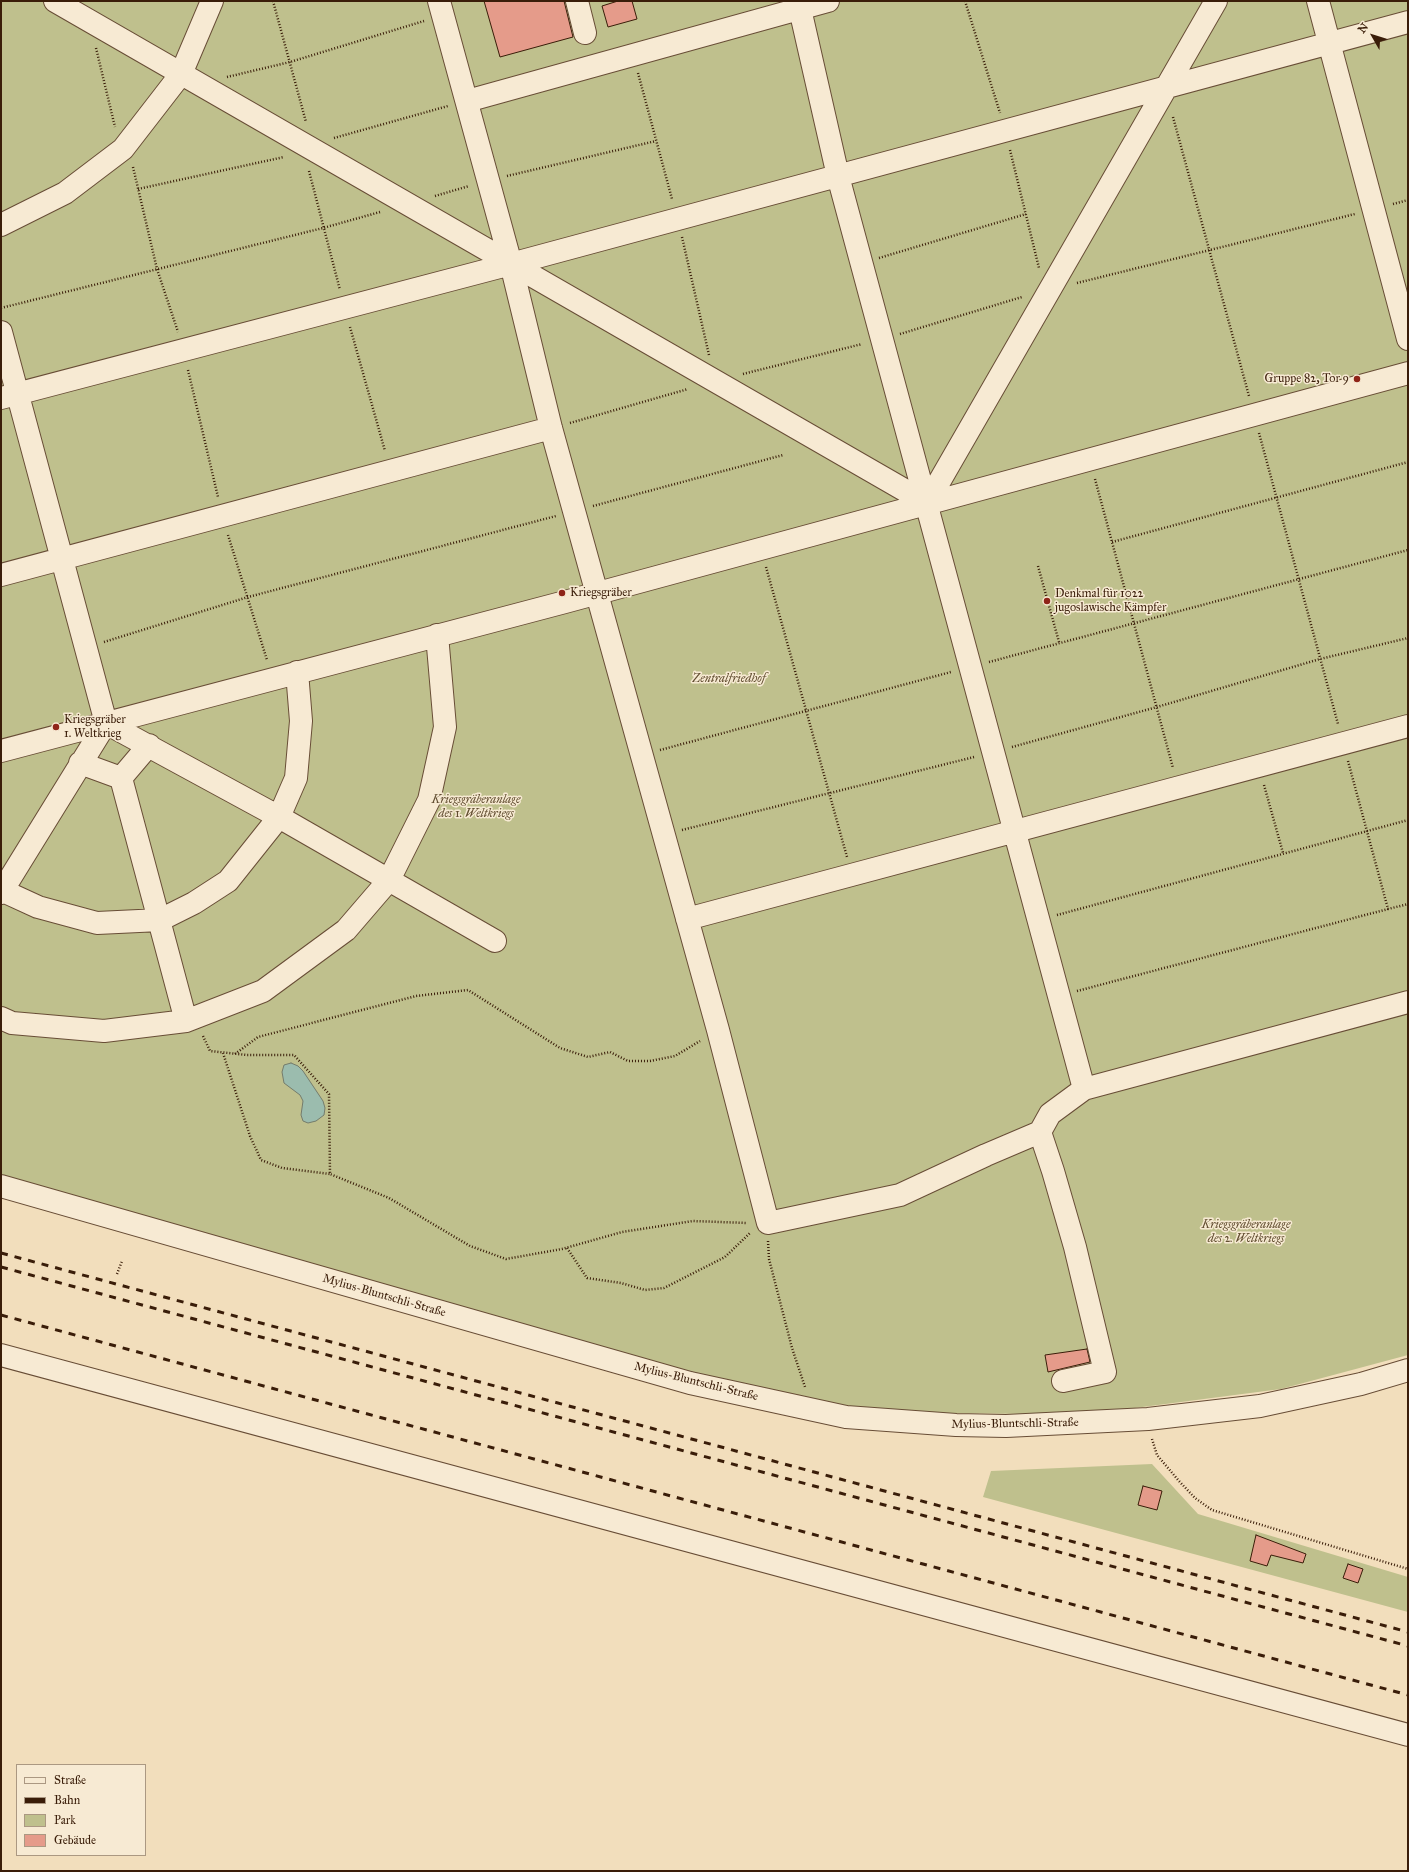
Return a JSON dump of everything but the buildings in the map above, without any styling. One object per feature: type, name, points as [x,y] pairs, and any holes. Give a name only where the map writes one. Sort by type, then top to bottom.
[{"type":"street","points":[[55,1],[927,503]]},
{"type":"street","points":[[1,225],[65,193],[123,149],[189,79],[212,1]]},
{"type":"street","points":[[577,1],[585,33]]},
{"type":"street","points":[[467,102],[828,1]]},
{"type":"street","points":[[927,503],[1052,289],[1216,1]]},
{"type":"street","points":[[1318,1],[1408,339]]},
{"type":"street","points":[[441,8],[511,264],[551,428],[718,1030],[764,1223],[900,1195],[1040,1132],[1050,1114],[1084,1089],[1408,1002]]},
{"type":"street","points":[[800,9],[838,176],[1084,1089]]},
{"type":"street","points":[[9,396],[838,176],[1164,94],[1329,44],[1408,22]]},
{"type":"street","points":[[1,332],[9,396],[62,559],[106,723],[1,891],[38,907],[97,923],[160,920],[194,903],[228,881],[279,817],[296,778],[301,721],[297,672]]},
{"type":"street","points":[[1,751],[598,593],[1408,373]]},
{"type":"street","points":[[1,576],[551,428]]},
{"type":"street","points":[[1,1018],[12,1023],[104,1031],[190,1019],[263,991],[346,930],[389,880],[429,800],[445,727],[437,635]]},
{"type":"street","points":[[106,723],[279,817],[495,941]]},
{"type":"street","points":[[687,919],[1178,787],[1260,767],[1408,726]]},
{"type":"street","points":[[121,778],[149,745]]},
{"type":"street","points":[[80,763],[121,778]]},
{"type":"street","points":[[121,778],[160,920],[190,1019]]},
{"type":"street","points":[[1040,1132],[1053,1171],[1074,1247],[1104,1372],[1063,1381]]},
{"type":"street","name":"Mylius-Bluntschli-Straße","points":[[1,1186],[690,1383],[846,1417],[956,1426],[999,1426],[1148,1419],[1260,1406],[1361,1384],[1408,1370]]},
{"type":"street","points":[[1,1355],[1408,1735]]},
{"type":"path","points":[[189,79],[290,62],[441,8]]},
{"type":"path","points":[[551,428],[715,381],[678,219],[633,55]]},
{"type":"path","points":[[1164,94],[1172,112],[1388,909]]},
{"type":"path","points":[[1,308],[323,228],[488,180],[656,141]]},
{"type":"path","points":[[1052,289],[1374,210],[1408,200]]},
{"type":"path","points":[[862,263],[1026,214]]},
{"type":"path","points":[[344,308],[391,471]]},
{"type":"path","points":[[86,648],[248,597],[783,455]]},
{"type":"path","points":[[1089,459],[1178,787]]},
{"type":"path","points":[[1112,542],[1408,462]]},
{"type":"path","points":[[761,548],[852,875]]},
{"type":"path","points":[[642,754],[971,667],[1059,642],[1135,624],[1408,550]]},
{"type":"path","points":[[1038,566],[1059,642]]},
{"type":"path","points":[[664,835],[994,752],[1157,707],[1320,659],[1408,638]]},
{"type":"path","points":[[1260,767],[1283,853]]},
{"type":"path","points":[[1039,919],[1408,820]]},
{"type":"path","points":[[1059,996],[1408,904]]},
{"type":"path","points":[[235,1054],[258,1037],[416,996],[468,990],[560,1048],[588,1057],[610,1052],[628,1061],[650,1061],[675,1056],[718,1030]]},
{"type":"path","points":[[190,1019],[210,1051],[235,1054],[294,1055],[329,1094],[330,1174]]},
{"type":"path","points":[[223,1053],[250,1136],[261,1160],[282,1168],[330,1174],[390,1198],[470,1246],[506,1259],[567,1248],[622,1232],[693,1220],[764,1223]]},
{"type":"path","points":[[567,1248],[587,1278],[621,1283],[645,1290],[664,1288],[725,1257],[764,1223]]},
{"type":"path","points":[[764,1223],[769,1259],[792,1348],[805,1387]]},
{"type":"path","points":[[117,1274],[122,1261]]},
{"type":"path","points":[[1148,1419],[1157,1455],[1194,1498],[1212,1510],[1408,1569]]},
{"type":"green space","name":"Zentralfriedhof","points":[[1,1],[1408,1],[1408,1355],[1281,1389],[1127,1409],[1029,1414],[947,1413],[850,1406],[691,1374],[1,1175]]},
{"type":"green space","points":[[1152,1464],[1198,1514],[1408,1577],[1408,1612],[983,1497],[991,1471]]},
{"type":"shaded area","points":[[291,1063],[298,1066],[303,1071],[323,1101],[325,1108],[324,1115],[316,1121],[308,1123],[303,1121],[301,1115],[303,1101],[300,1095],[284,1083],[282,1072],[284,1065]]},
{"type":"railway","points":[[1,1253],[1408,1632]]},
{"type":"railway","points":[[1,1267],[1408,1646]]},
{"type":"railway","points":[[1,1315],[1408,1695]]},
{"type":"place","name":"Gruppe 82, Tor 9","points":[[1357,379]]},
{"type":"place","name":"Kriegsgräber","points":[[562,593]]},
{"type":"place","name":"Denkmal für 1022 jugoslawische Kämpfer","points":[[1047,601]]},
{"type":"place","name":"Kriegsgräber 1. Weltkrieg","points":[[56,727]]},
{"type":"park label","name":"Kriegsgräberanlage des 1. Weltkriegs","points":[[476,807]]},
{"type":"park label","name":"Kriegsgräberanlage des 2. Weltkriegs","points":[[1246,1232]]}]
